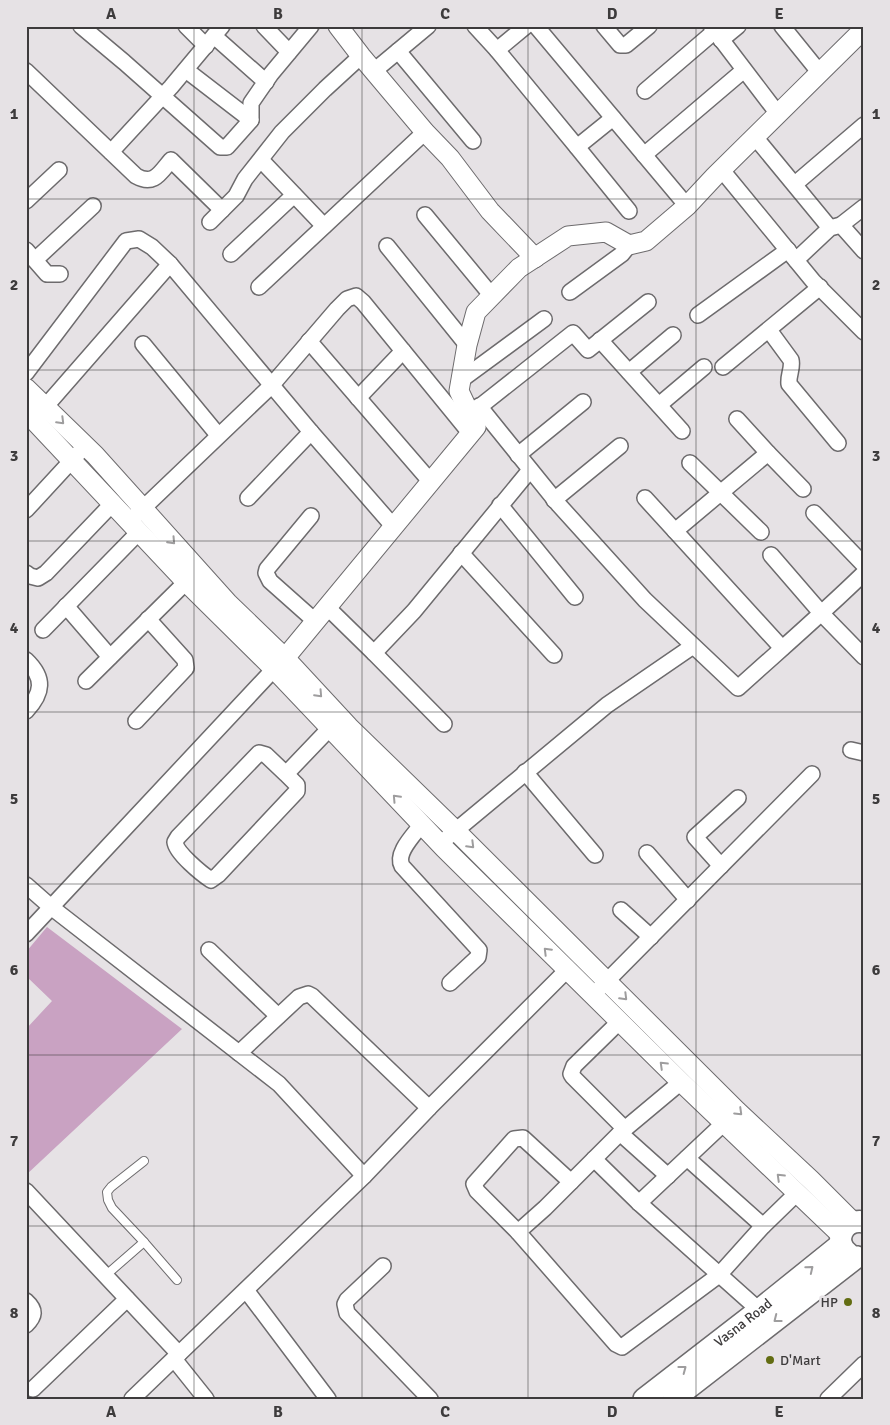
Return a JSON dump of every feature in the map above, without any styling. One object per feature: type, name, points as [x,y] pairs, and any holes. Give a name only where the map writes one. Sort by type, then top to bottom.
[{"type":"main road","name":"Vasna Road","points":[[644,1399],[759,1310],[857,1239]]},
{"type":"main road","name":"Vasna Road","points":[[674,1399],[857,1239]]},
{"type":"street","points":[[81,26],[220,147],[227,147],[251,120],[251,103],[311,26]]},
{"type":"street","points":[[186,26],[214,36],[266,82]]},
{"type":"street","points":[[264,26],[290,52]]},
{"type":"street","points":[[338,26],[360,56],[374,70],[425,132],[450,158],[490,211],[535,258]]},
{"type":"street","points":[[475,26],[497,50],[629,211]]},
{"type":"street","points":[[497,50],[526,26]]},
{"type":"street","points":[[536,26],[687,206]]},
{"type":"street","points":[[604,26],[620,45],[626,45],[649,26]]},
{"type":"street","points":[[645,91],[715,32],[738,26]]},
{"type":"street","points":[[782,26],[820,73]]},
{"type":"street","points":[[374,70],[398,51],[417,29]]},
{"type":"street","points":[[860,29],[820,73],[721,169],[687,206],[646,241],[628,245],[606,232],[568,236],[519,268],[476,312],[467,345],[459,391],[474,410],[518,454],[554,500],[645,600],[738,688],[822,614],[864,573]]},
{"type":"street","points":[[715,32],[778,114]]},
{"type":"street","points":[[111,152],[163,96],[214,36]]},
{"type":"street","points":[[398,51],[473,141]]},
{"type":"street","points":[[210,222],[236,196],[245,179],[288,126],[360,56]]},
{"type":"street","points":[[186,70],[251,120]]},
{"type":"street","points":[[644,155],[744,70]]},
{"type":"street","points":[[26,71],[136,176],[144,181],[151,180],[171,160],[222,210]]},
{"type":"street","points":[[577,147],[613,118]]},
{"type":"street","points":[[795,184],[864,125]]},
{"type":"street","points":[[259,287],[425,132]]},
{"type":"street","points":[[755,137],[795,184],[836,227],[864,250]]},
{"type":"street","points":[[261,160],[324,226]]},
{"type":"street","points":[[721,169],[820,287],[864,332]]},
{"type":"street","points":[[26,202],[59,170]]},
{"type":"street","points":[[231,254],[294,195]]},
{"type":"street","points":[[60,274],[47,274],[30,254],[93,206]]},
{"type":"street","points":[[698,315],[836,227],[864,206]]},
{"type":"street","points":[[425,215],[492,296]]},
{"type":"street","points":[[26,373],[126,240],[139,239],[152,247],[170,264],[310,432],[393,526]]},
{"type":"street","points":[[570,292],[622,254],[628,245]]},
{"type":"street","points":[[387,246],[467,345]]},
{"type":"street","points":[[46,406],[170,264]]},
{"type":"street","points":[[723,367],[820,287]]},
{"type":"street","points":[[43,630],[66,606],[137,520],[218,435],[271,386],[347,299],[356,296],[363,302],[470,433]]},
{"type":"street","points":[[474,410],[573,333],[588,350],[648,302]]},
{"type":"street","points":[[461,380],[544,319]]},
{"type":"street","points":[[769,330],[791,360],[789,384],[838,443]]},
{"type":"street","points":[[629,372],[673,335]]},
{"type":"street","points":[[600,340],[682,431]]},
{"type":"street","points":[[309,341],[430,481]]},
{"type":"street","points":[[143,344],[218,435]]},
{"type":"street","points":[[358,398],[403,351]]},
{"type":"street","points":[[659,405],[704,368]]},
{"type":"street","points":[[26,388],[86,446],[137,520],[186,582],[280,663],[455,830],[737,1111],[811,1180],[857,1239]]},
{"type":"street","points":[[518,454],[584,402]]},
{"type":"street","points":[[26,934],[280,663],[476,427],[474,410]]},
{"type":"street","points":[[26,412],[112,503],[137,520],[228,603],[280,663],[330,728],[441,844],[619,1022],[797,1193],[857,1239]]},
{"type":"street","points":[[737,419],[803,489]]},
{"type":"street","points":[[248,498],[310,432]]},
{"type":"street","points":[[26,510],[86,446]]},
{"type":"street","points":[[554,500],[620,446]]},
{"type":"street","points":[[675,531],[768,454]]},
{"type":"street","points":[[690,462],[761,532]]},
{"type":"street","points":[[374,653],[414,611],[530,470]]},
{"type":"street","points":[[645,498],[782,648]]},
{"type":"street","points":[[26,573],[38,578],[46,573],[112,503]]},
{"type":"street","points":[[500,505],[575,597]]},
{"type":"street","points":[[814,513],[864,565]]},
{"type":"street","points":[[310,516],[267,569],[266,574],[270,581],[321,614],[374,653],[444,724]]},
{"type":"street","points":[[461,553],[554,655]]},
{"type":"street","points":[[771,555],[822,614],[864,657]]},
{"type":"street","points":[[86,681],[186,582]]},
{"type":"street","points":[[66,606],[110,657]]},
{"type":"street","points":[[136,721],[186,668],[185,660],[148,620]]},
{"type":"street","points":[[441,844],[455,830],[607,705],[693,646]]},
{"type":"street","points":[[26,660],[37,672],[40,682],[35,702],[26,711]]},
{"type":"street","points":[[286,774],[330,728]]},
{"type":"street","points":[[259,753],[266,755],[286,774],[297,785],[297,791],[218,875],[211,880],[175,846],[178,837],[259,753]]},
{"type":"street","points":[[525,772],[595,855]]},
{"type":"street","points":[[592,995],[812,774]]},
{"type":"street","points":[[721,866],[696,837],[738,798]]},
{"type":"street","points":[[422,824],[401,853],[399,862],[477,948],[480,954],[450,983]]},
{"type":"street","points":[[647,853],[688,900]]},
{"type":"street","points":[[26,885],[50,907],[279,1084],[364,1176]]},
{"type":"street","points":[[621,910],[651,937]]},
{"type":"street","points":[[209,950],[278,1016]]},
{"type":"street","points":[[132,1399],[364,1176],[567,970]]},
{"type":"street","points":[[239,1053],[303,995],[312,996],[429,1108]]},
{"type":"street","points":[[619,1022],[574,1066],[573,1078],[668,1176]]},
{"type":"street","points":[[518,1232],[623,1131],[681,1082]]},
{"type":"street","points":[[639,1203],[724,1123]]},
{"type":"street","points":[[571,1182],[523,1138],[514,1139],[474,1184],[477,1191],[518,1232],[616,1344],[622,1347],[720,1275],[763,1226],[797,1193]]},
{"type":"street","points":[[687,1158],[763,1226]]},
{"type":"street","points":[[594,1159],[639,1203],[759,1310]]},
{"type":"street","points":[[27,1195],[127,1299],[176,1356],[206,1399]]},
{"type":"street","points":[[383,1266],[347,1300],[345,1309],[347,1314],[430,1399]]},
{"type":"street","points":[[246,1290],[328,1399]]},
{"type":"street","points":[[33,1389],[127,1299]]},
{"type":"street","points":[[26,1301],[34,1314],[33,1319],[26,1325]]},
{"type":"street","points":[[828,1399],[864,1364]]},
{"type":"lane","points":[[144,1161],[111,1187],[107,1192],[108,1200],[112,1208],[177,1280]]},
{"type":"lane","points":[[105,1276],[144,1242]]},
{"type":"shaded area","points":[[47,927],[182,1029],[26,1175],[26,1029],[52,1001],[26,976],[26,952]]},
{"type":"place","name":"HP","points":[[848,1302]]},
{"type":"place","name":"D'Mart","points":[[770,1360]]}]
